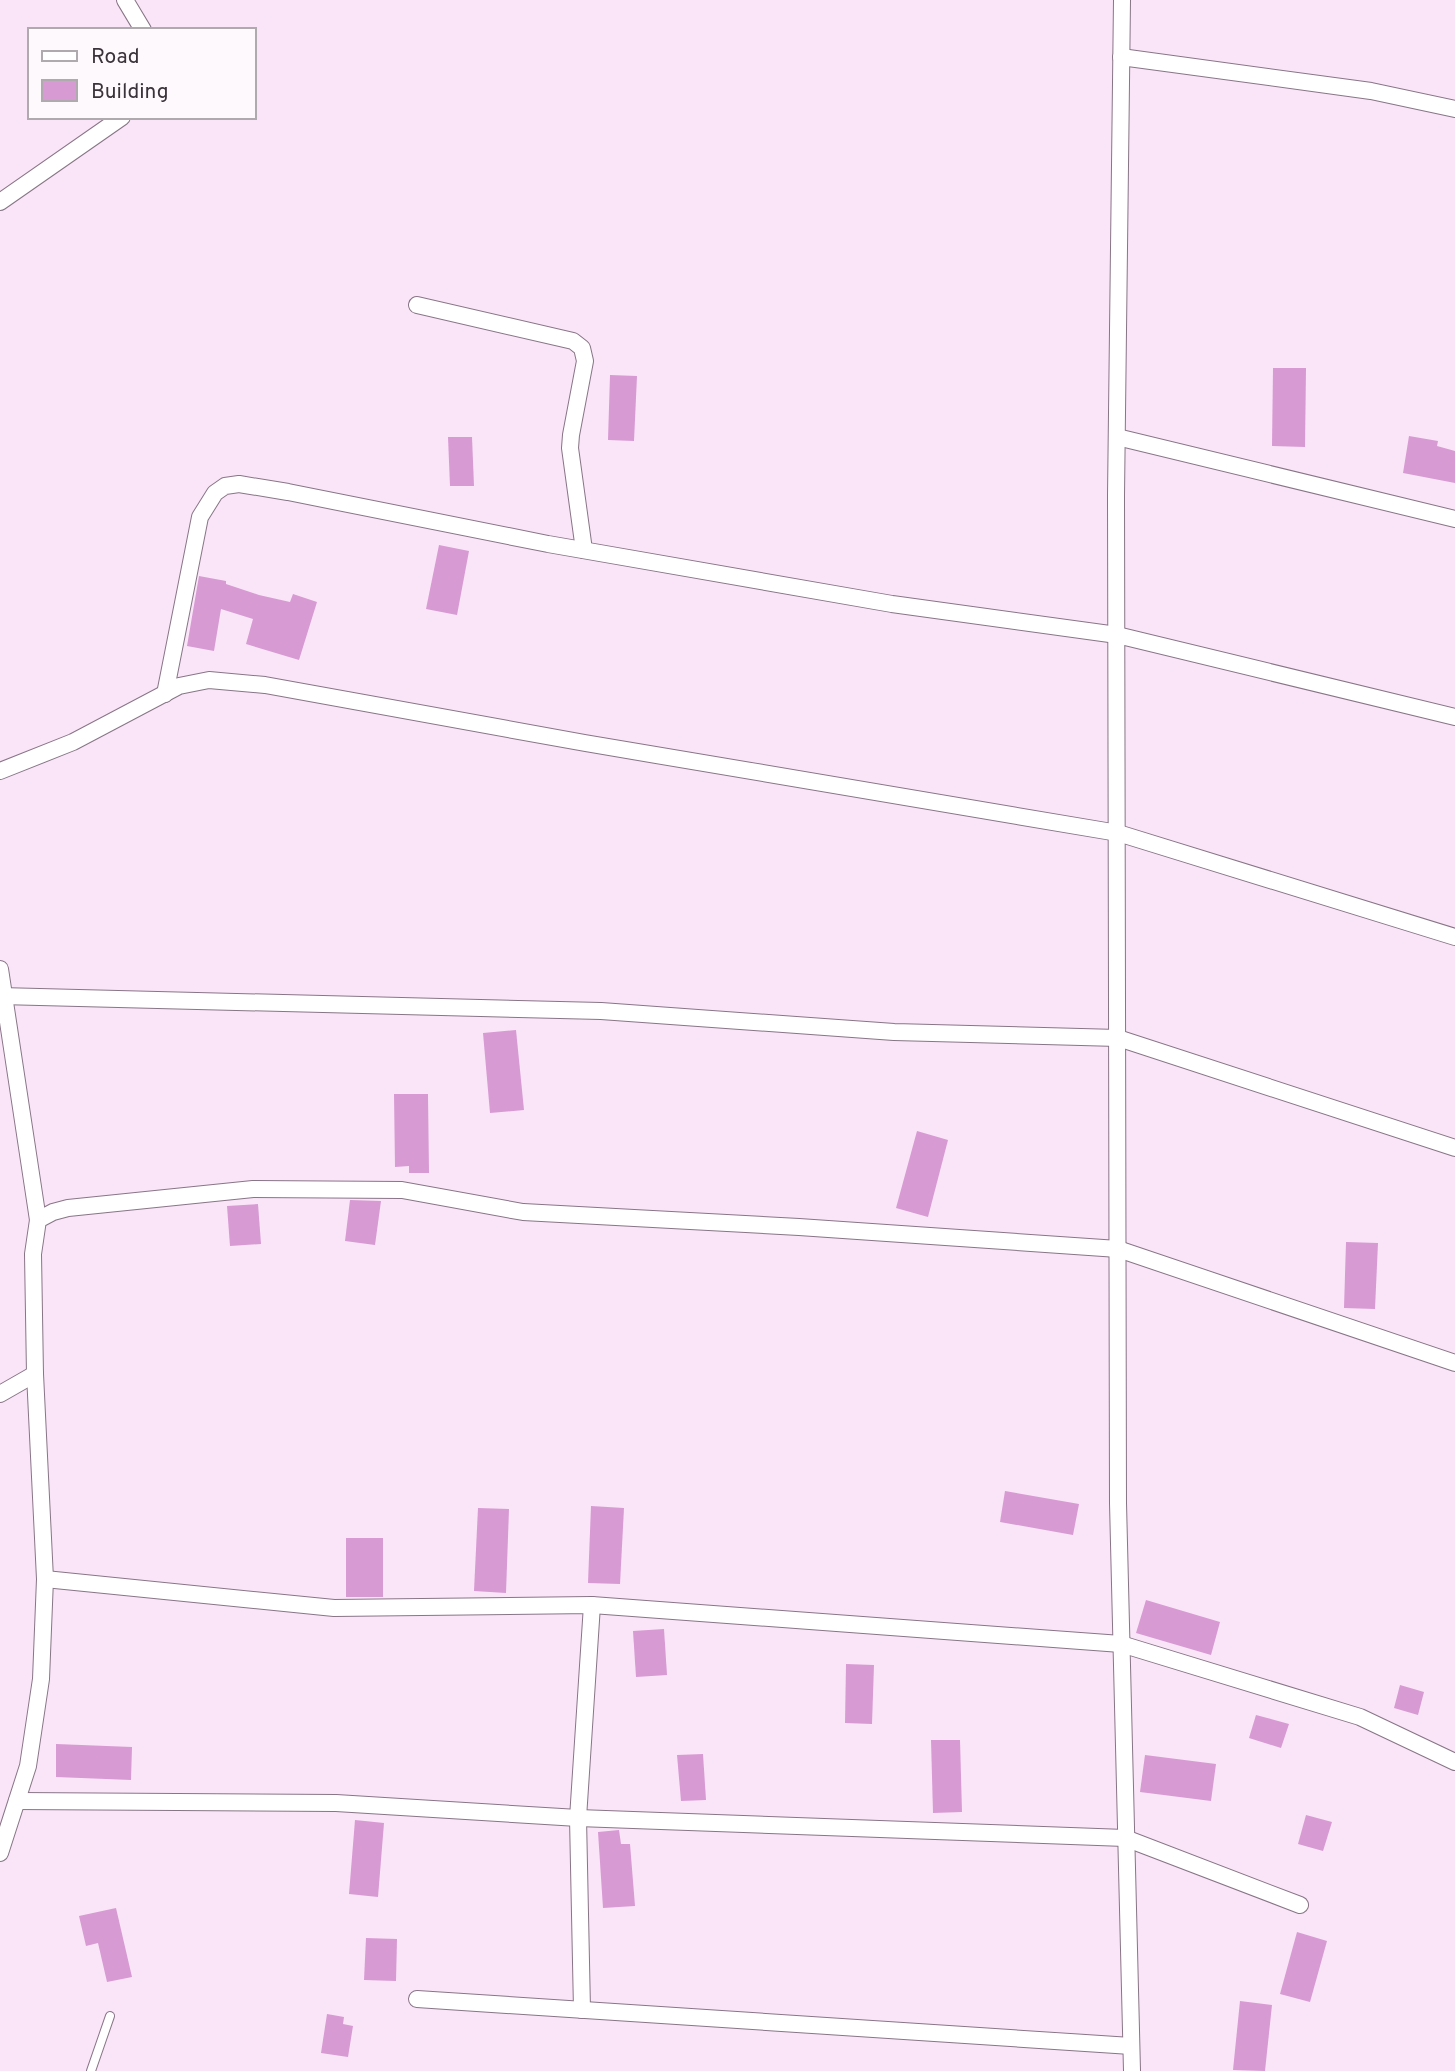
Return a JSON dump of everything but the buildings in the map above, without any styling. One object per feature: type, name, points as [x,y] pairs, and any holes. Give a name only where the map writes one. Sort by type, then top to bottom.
[{"type":"street","points":[[125,0],[142,28]]},
{"type":"street","points":[[1122,0],[1117,437],[1118,1503],[1132,2071]]},
{"type":"street","points":[[1121,57],[1371,91],[1455,109]]},
{"type":"street","points":[[0,202],[119,119]]},
{"type":"street","points":[[417,305],[573,341],[582,348],[585,361],[570,448],[584,550]]},
{"type":"street","points":[[1117,437],[1455,519]]},
{"type":"street","points":[[165,694],[200,517],[215,493],[225,486],[239,484],[584,550],[892,604],[1117,635],[1455,717]]},
{"type":"street","points":[[0,771],[73,742],[179,686],[209,680],[265,685],[585,743],[1118,833],[1455,937]]},
{"type":"street","points":[[0,969],[38,1220],[33,1254],[35,1374],[45,1578],[41,1679],[28,1766],[0,1853]]},
{"type":"street","points":[[2,996],[601,1011],[894,1032],[1118,1038],[1455,1148]]},
{"type":"street","points":[[38,1220],[53,1212],[68,1209],[253,1189],[402,1190],[523,1212],[813,1227],[1118,1249],[1455,1363]]},
{"type":"street","points":[[0,1394],[35,1374]]},
{"type":"street","points":[[45,1578],[334,1608],[592,1605],[1121,1644],[1360,1717],[1455,1762]]},
{"type":"street","points":[[582,2010],[578,1818],[592,1605]]},
{"type":"street","points":[[17,1801],[336,1803],[578,1818],[1125,1838],[1300,1905]]},
{"type":"street","points":[[417,1999],[1131,2046]]},
{"type":"lane","points":[[92,2071],[110,2016]]}]
